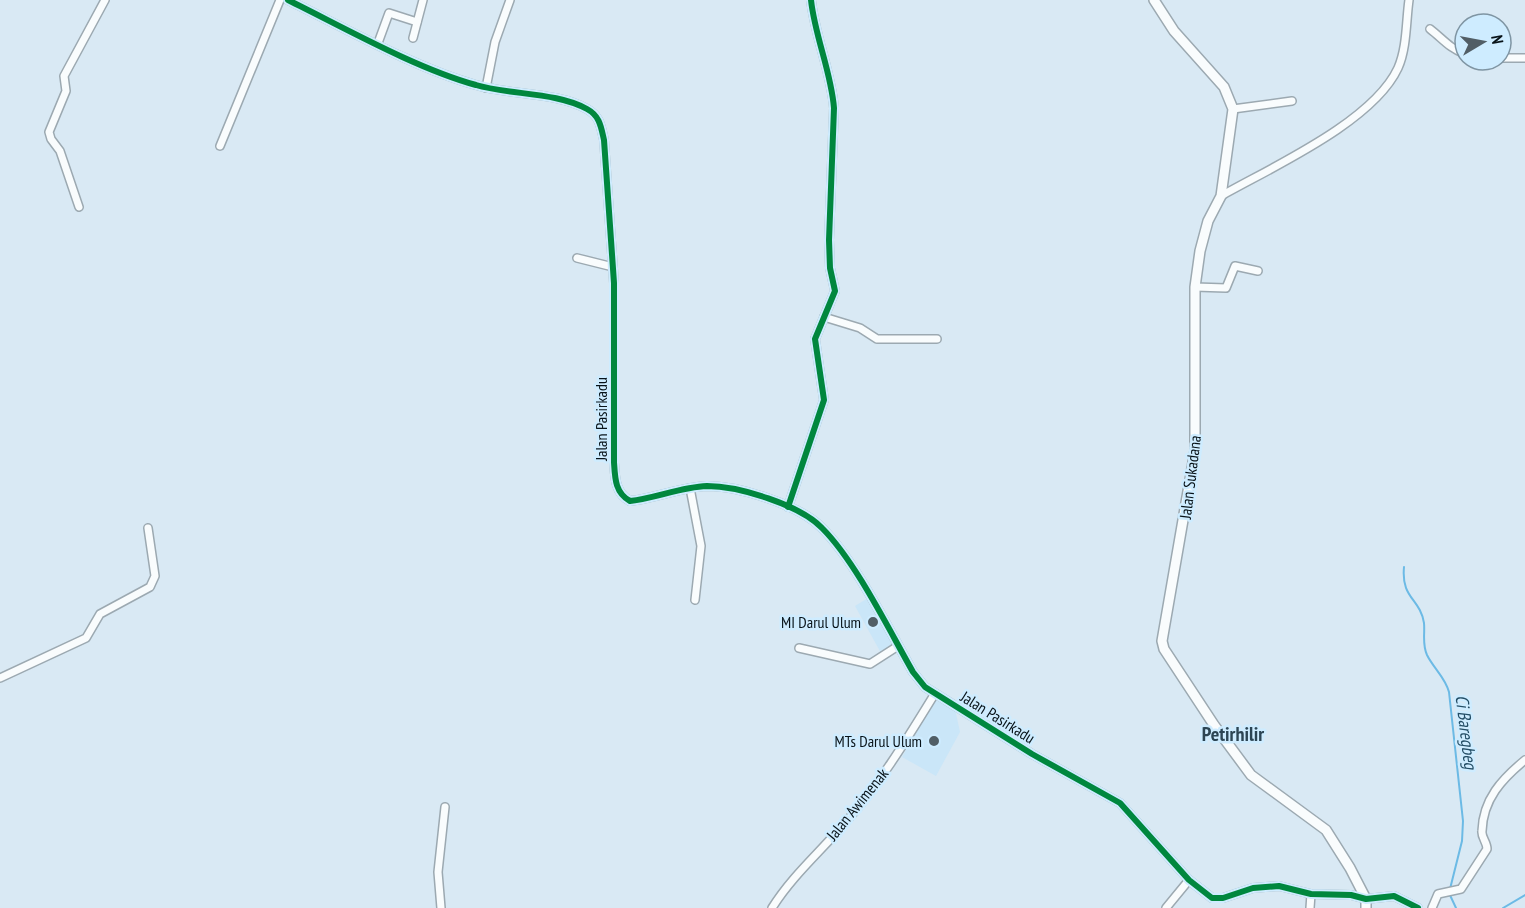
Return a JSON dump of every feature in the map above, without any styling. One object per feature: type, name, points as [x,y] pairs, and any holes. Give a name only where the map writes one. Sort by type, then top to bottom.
[{"type":"main road","points":[[1154,0],[1174,31],[1224,87],[1233,109]]},
{"type":"main road","name":"Jalan Sukadana","points":[[1233,109],[1221,196],[1208,221],[1200,251],[1195,287],[1195,452],[1162,641],[1164,649],[1214,725],[1251,775],[1326,830],[1343,854],[1366,903]]},
{"type":"street","points":[[79,207],[60,151],[49,132],[66,91],[64,76],[105,0]]},
{"type":"street","points":[[220,146],[280,0]]},
{"type":"street","name":"Jalan Pasirkadu","points":[[288,0],[428,66],[486,88],[575,104],[595,114],[604,140],[613,267],[614,462],[618,490],[623,497],[630,501],[690,488],[723,488],[788,507],[817,524],[829,536],[917,679],[934,695],[1120,803],[1189,880],[1212,898],[1224,898],[1253,888],[1279,886],[1311,894],[1351,895],[1366,903],[1394,897],[1418,908]]},
{"type":"street","points":[[413,38],[423,0]]},
{"type":"street","points":[[486,88],[495,42],[510,0]]},
{"type":"street","points":[[788,507],[824,400],[815,339],[835,291],[829,249],[834,108],[830,77],[812,16],[811,0]]},
{"type":"street","points":[[1221,196],[1306,148],[1364,110],[1388,83],[1399,66],[1409,0]]},
{"type":"street","points":[[378,43],[388,14],[417,22]]},
{"type":"street","points":[[1430,29],[1442,38],[1447,46],[1453,49]]},
{"type":"street","points":[[1233,109],[1292,101]]},
{"type":"street","points":[[577,258],[613,267]]},
{"type":"street","points":[[1195,287],[1226,288],[1235,266],[1258,271]]},
{"type":"street","points":[[825,317],[860,327],[877,339],[937,339]]},
{"type":"street","points":[[690,488],[701,546],[695,600]]},
{"type":"street","points":[[0,678],[86,638],[100,614],[150,587],[155,576],[148,528]]},
{"type":"street","points":[[799,648],[870,664],[898,646]]},
{"type":"street","name":"Jalan Awimenak","points":[[772,908],[798,872],[846,823],[877,782],[934,695]]},
{"type":"street","points":[[1432,908],[1436,895],[1461,890],[1487,849],[1481,833],[1495,787],[1525,760]]},
{"type":"street","points":[[441,908],[438,872],[445,807]]},
{"type":"street","points":[[1166,908],[1189,880]]},
{"type":"street","points":[[1310,908],[1311,894]]},
{"type":"shaded area","name":"MI Darul Ulum","points":[[868,598],[894,645],[881,653],[855,606]]},
{"type":"shaded area","name":"MTs Darul Ulum","points":[[935,700],[955,709],[960,732],[936,776],[902,757]]},
{"type":"waterway","name":"Ci Baregbeg","points":[[1404,567],[1405,586],[1422,615],[1425,651],[1449,692],[1463,821],[1462,841],[1449,893],[1456,908]]},
{"type":"waterway","points":[[1503,908],[1525,895]]},
{"type":"cycle path","points":[[288,0],[380,47],[453,78],[489,88],[562,99],[587,109],[597,118],[604,140],[614,283],[614,468],[617,484],[625,498],[630,501],[697,487],[720,487],[768,498],[812,520],[835,542],[847,559],[913,672],[925,687],[1032,754],[1120,803],[1189,880],[1212,898],[1223,898],[1253,888],[1279,886],[1311,894],[1351,895],[1366,899],[1394,896],[1418,908]]},
{"type":"cycle path","points":[[788,507],[824,400],[815,339],[835,291],[830,268],[829,240],[834,108],[811,0]]},
{"type":"place","name":"MI Darul Ulum","points":[[873,622]]},
{"type":"place","name":"MTs Darul Ulum","points":[[934,741]]},
{"type":"district","name":"Petirhilir","points":[[1233,734]]}]
